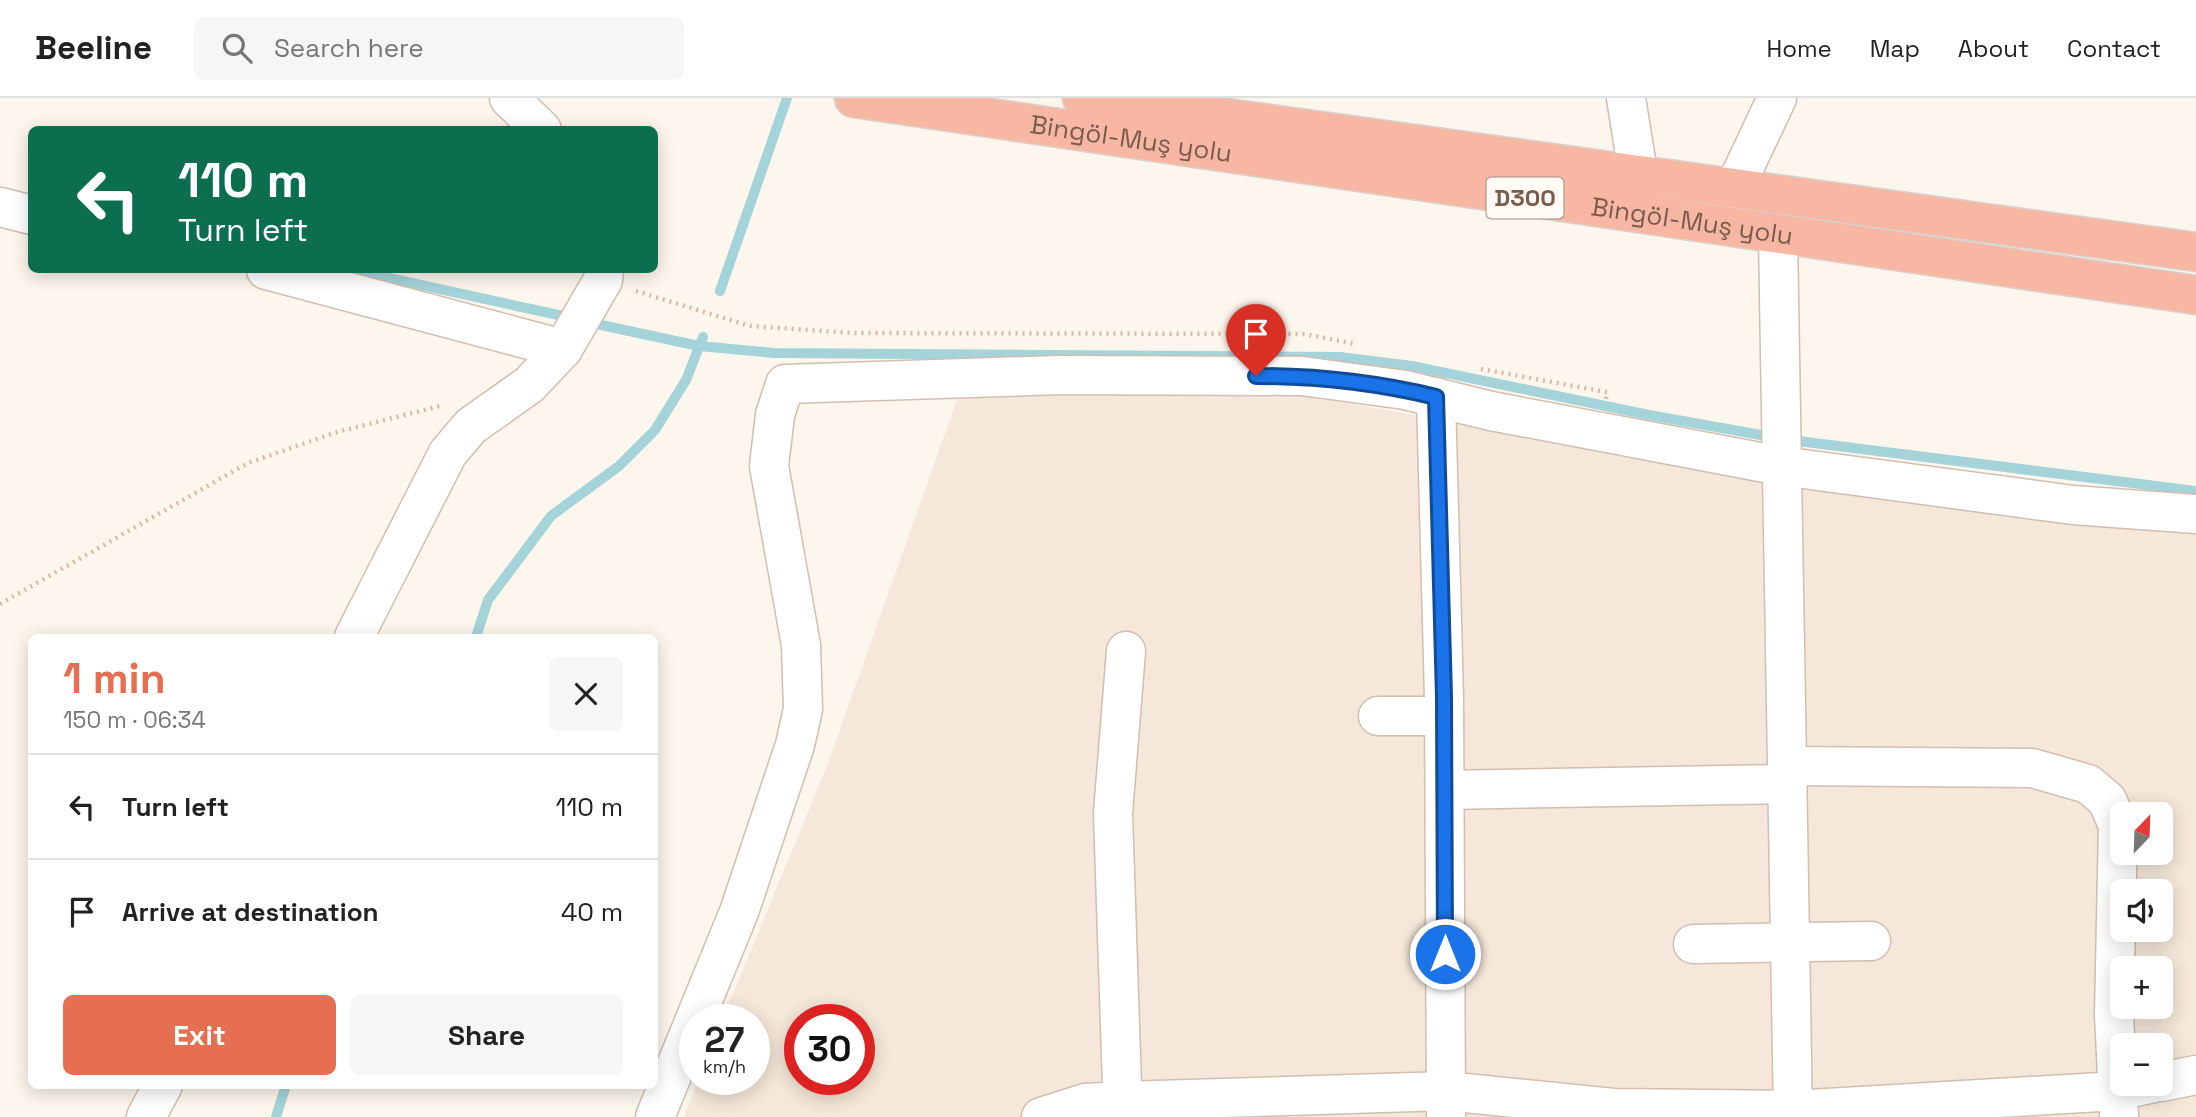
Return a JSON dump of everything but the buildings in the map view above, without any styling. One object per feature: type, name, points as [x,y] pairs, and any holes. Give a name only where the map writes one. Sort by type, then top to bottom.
[{"type":"highway","name":"Bingöl-Muş yolu","points":[[854,98],[1778,236],[2196,295]]},
{"type":"highway","name":"Bingöl-Muş yolu","points":[[1082,98],[2196,252]]},
{"type":"street","points":[[509,98],[538,126]]},
{"type":"street","points":[[1626,98],[1637,173]]},
{"type":"street","points":[[1735,187],[1777,98]]},
{"type":"street","points":[[0,208],[28,214]]},
{"type":"street","points":[[1778,236],[1793,1113]]},
{"type":"street","points":[[281,273],[574,331]]},
{"type":"street","points":[[356,634],[448,453],[471,426],[529,385],[574,331],[603,280],[604,273]]},
{"type":"street","points":[[655,1117],[739,912],[788,769],[803,709],[801,645],[769,466],[775,415],[785,384],[1060,375],[1302,376],[1405,390],[1492,411],[2073,505],[2196,514]]},
{"type":"street","points":[[1436,397],[1444,716],[1446,1104]]},
{"type":"street","points":[[1123,1109],[1113,814],[1126,651]]},
{"type":"street","points":[[1378,716],[1444,716]]},
{"type":"street","points":[[1041,1117],[1085,1103],[1123,1109],[1446,1104],[1793,1113],[2118,1104],[2114,1015],[2118,825],[2107,800],[2088,785],[2032,768],[1787,775],[1444,790]]},
{"type":"street","points":[[1693,944],[1871,941]]},
{"type":"street","points":[[2173,1080],[2196,1075]]},
{"type":"street","points":[[146,1117],[161,1089]]},
{"type":"path","points":[[0,604],[248,463],[337,432],[453,403]]},
{"type":"shaded area","points":[[1285,393],[1463,423],[2196,527],[2196,1117],[684,1117],[692,1095],[770,1095],[770,1004],[729,1004],[827,766],[958,397]]},
{"type":"waterway","points":[[720,291],[787,98]]},
{"type":"waterway","points":[[366,273],[572,318]]},
{"type":"waterway","points":[[587,322],[699,346],[774,353],[1340,357],[1412,366],[1649,415],[1772,437]]},
{"type":"waterway","points":[[477,634],[488,600],[551,516],[619,466],[655,430],[686,380],[703,337]]},
{"type":"waterway","points":[[1790,440],[2196,491]]},
{"type":"waterway","points":[[276,1117],[285,1089]]},
{"type":"route","points":[[1256,376],[1302,376],[1405,390],[1436,397],[1444,697],[1445,954]]}]
